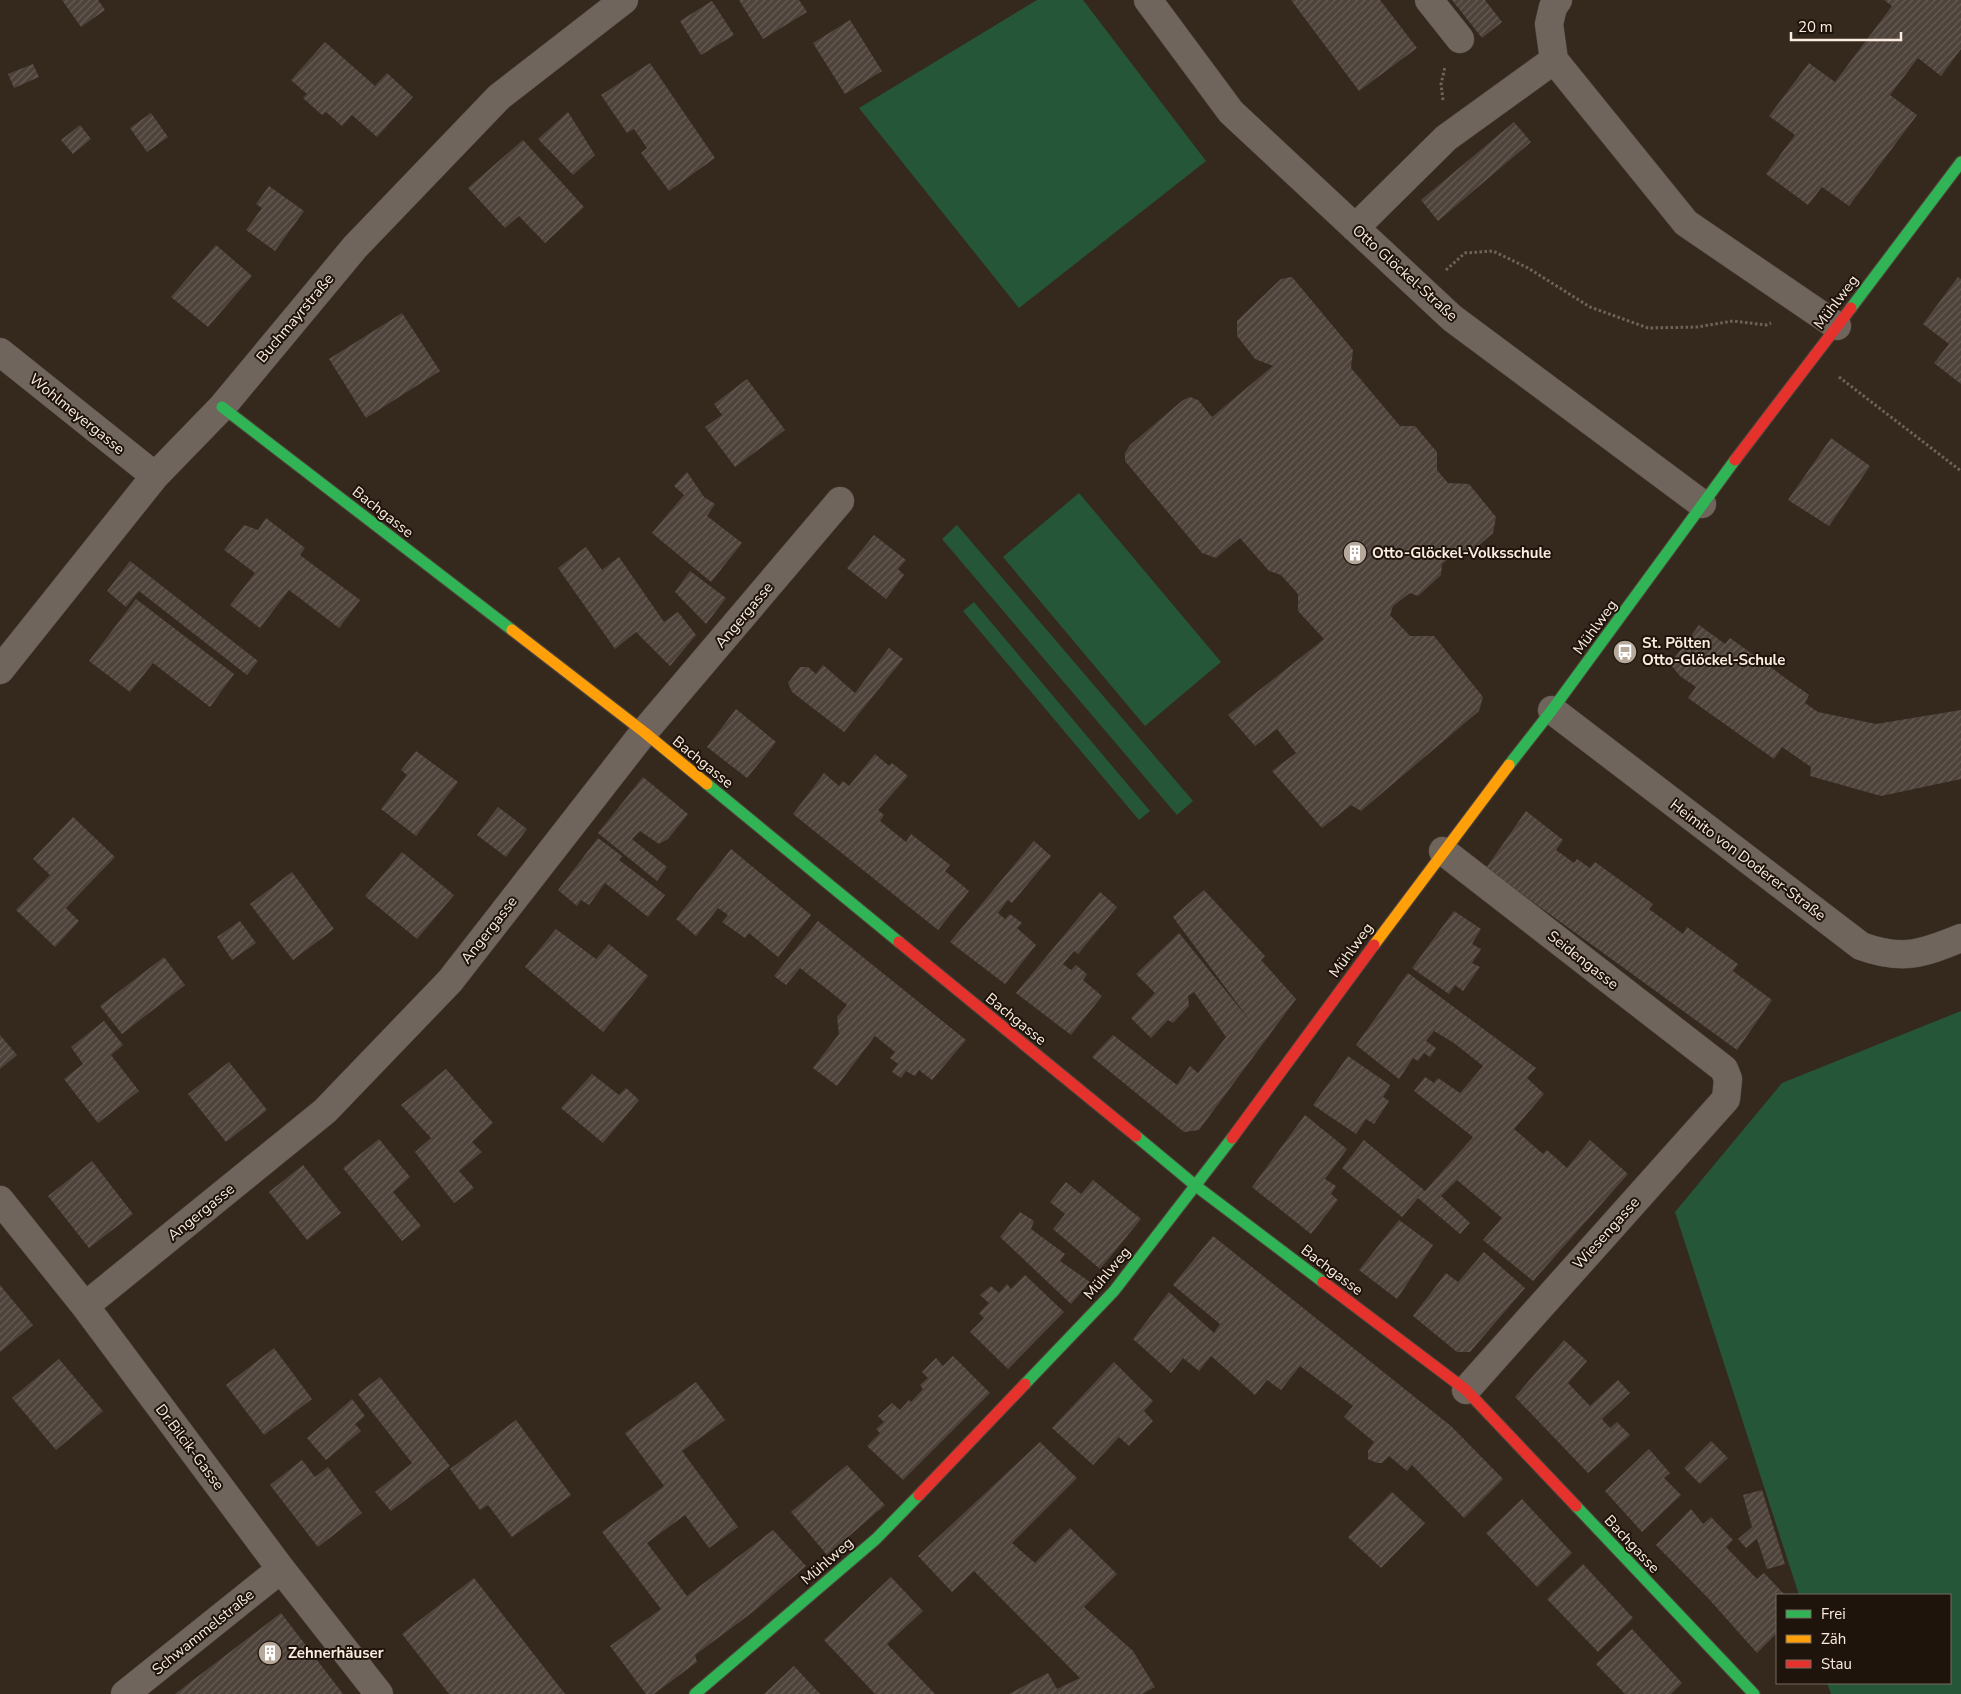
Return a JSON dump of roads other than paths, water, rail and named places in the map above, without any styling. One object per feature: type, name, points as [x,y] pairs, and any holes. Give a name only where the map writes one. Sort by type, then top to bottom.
[{"type":"street","name":"Buchmayrstraße","points":[[0,670],[155,476],[222,407],[355,247],[499,97],[624,0]]},
{"type":"street","name":"Otto Glöckel-Straße","points":[[1148,0],[1231,112],[1452,318],[1702,504]]},
{"type":"street","points":[[1429,0],[1460,39]]},
{"type":"street","points":[[1558,0],[1549,24],[1554,60],[1686,223],[1837,326]]},
{"type":"street","points":[[1355,228],[1446,138],[1554,60]]},
{"type":"street","name":"Mühlweg","points":[[695,1694],[876,1539],[1114,1291],[1196,1186],[1443,851],[1552,710],[1702,504],[1961,162]]},
{"type":"street","name":"Wohlmeyergasse","points":[[0,352],[155,476]]},
{"type":"street","name":"Bachgasse","points":[[222,407],[644,732],[1196,1186],[1466,1390],[1754,1694]]},
{"type":"street","name":"Angergasse","points":[[85,1306],[325,1112],[450,981],[644,732],[840,501]]},
{"type":"street","name":"Heimito von Doderer-Straße","points":[[1552,710],[1861,946],[1879,953],[1895,955],[1912,954],[1925,952],[1961,938]]},
{"type":"street","name":"Seidengasse","points":[[1443,851],[1724,1069]]},
{"type":"street","name":"Wiesengasse","points":[[1466,1390],[1726,1099],[1728,1079],[1724,1069]]},
{"type":"street","name":"Dr.Bilcik-Gasse","points":[[0,1200],[85,1306],[281,1569],[379,1694]]},
{"type":"street","name":"Schwammelstraße","points":[[125,1694],[281,1569]]},
{"type":"place","name":"Otto-Glöckel-Volksschule","points":[[1355,553]]},
{"type":"place","name":"St. Pölten Otto-Glöckel-Schule","points":[[1625,652]]},
{"type":"place","name":"Zehnerhäuser","points":[[270,1653]]}]
